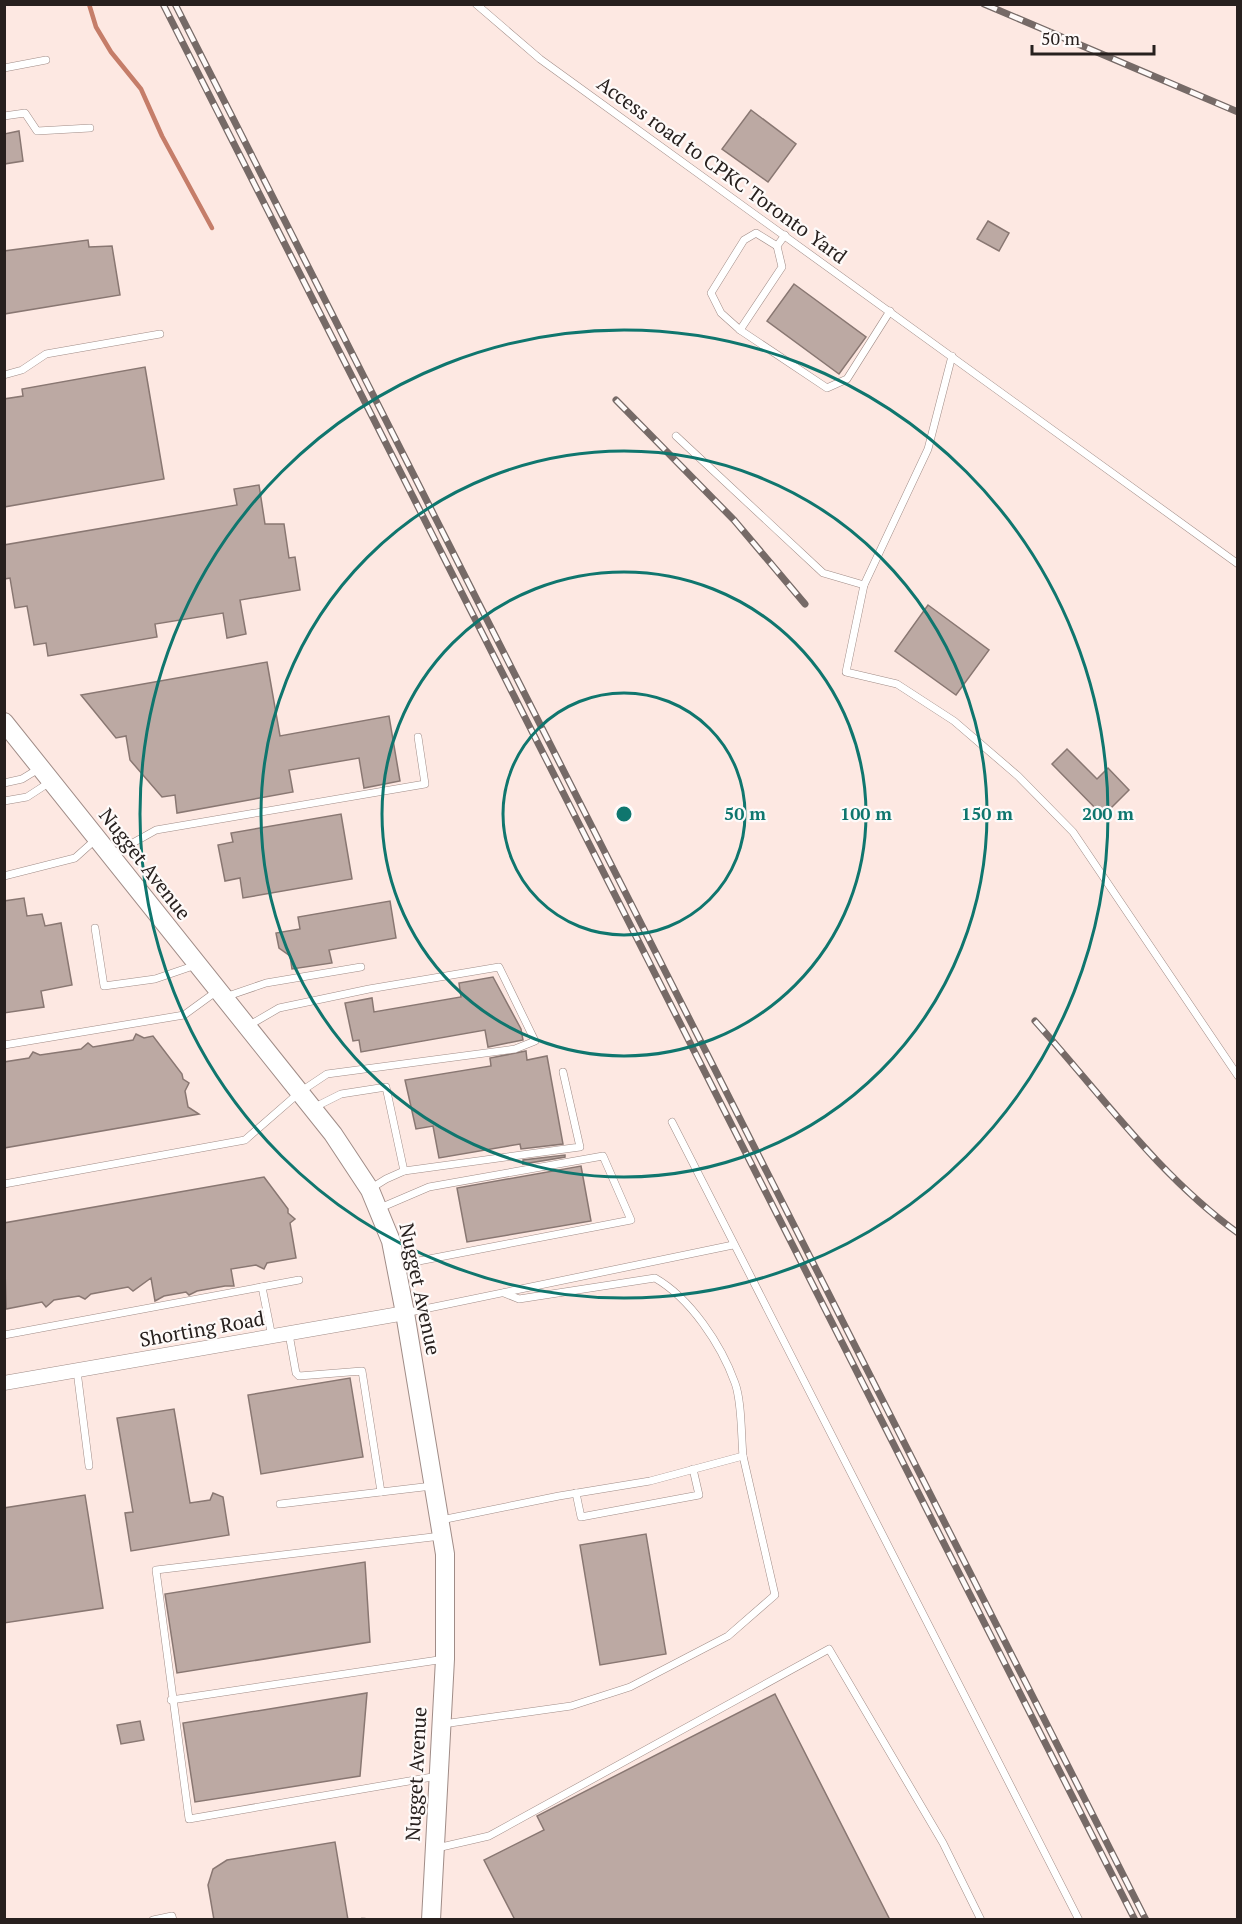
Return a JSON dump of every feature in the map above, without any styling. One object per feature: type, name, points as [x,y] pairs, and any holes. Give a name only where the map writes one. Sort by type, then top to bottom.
[{"type":"street","name":"Nugget Avenue","points":[[4,722],[313,1109],[370,1190],[391,1241],[441,1528],[445,1659],[431,1920]]},
{"type":"street","name":"Shorting Road","points":[[4,1383],[405,1313]]},
{"type":"lane","name":"Access road to CPKC Toronto Yard","points":[[476,4],[540,59],[1238,564]]},
{"type":"lane","points":[[4,68],[46,60]]},
{"type":"lane","points":[[4,116],[25,113],[37,131],[90,128]]},
{"type":"lane","points":[[740,330],[782,267],[777,246],[756,233],[744,240],[711,293],[720,313],[740,330],[827,388],[847,379],[890,311]]},
{"type":"lane","points":[[777,246],[785,235]]},
{"type":"lane","points":[[4,375],[22,370],[46,354],[160,334]]},
{"type":"lane","points":[[952,356],[928,448],[864,585],[846,672],[897,684],[954,721],[1018,776],[1065,824],[1238,1076]]},
{"type":"lane","points":[[676,436],[823,573],[864,585]]},
{"type":"lane","points":[[111,856],[156,830],[425,784],[418,737]]},
{"type":"lane","points":[[4,783],[45,775]]},
{"type":"lane","points":[[4,801],[27,797],[45,775]]},
{"type":"lane","points":[[4,876],[75,858],[98,838]]},
{"type":"lane","points":[[95,928],[104,986],[155,979],[196,965]]},
{"type":"lane","points":[[4,1045],[184,1015],[222,993],[362,967]]},
{"type":"lane","points":[[4,1184],[245,1140],[300,1092],[327,1074],[515,1049],[535,1041],[499,967],[279,1008],[248,1026]]},
{"type":"lane","points":[[370,1190],[404,1172],[580,1147],[563,1072]]},
{"type":"lane","points":[[313,1109],[341,1094],[386,1087],[404,1172]]},
{"type":"lane","points":[[672,1122],[1079,1920]]},
{"type":"lane","points":[[378,1209],[429,1187],[603,1156],[631,1220],[396,1265]]},
{"type":"lane","points":[[405,1313],[733,1245]]},
{"type":"lane","points":[[441,1724],[571,1706],[621,1690],[718,1641],[736,1629],[775,1595],[743,1456],[736,1384],[714,1340],[673,1288],[655,1278],[519,1299],[504,1293]]},
{"type":"lane","points":[[4,1335],[299,1280]]},
{"type":"lane","points":[[262,1287],[272,1337]]},
{"type":"lane","points":[[289,1334],[298,1376],[362,1371],[381,1492]]},
{"type":"lane","points":[[77,1371],[89,1466]]},
{"type":"lane","points":[[438,1776],[189,1819],[171,1700],[156,1570],[441,1528],[559,1496],[650,1481],[743,1456]]},
{"type":"lane","points":[[576,1493],[581,1517],[699,1496],[693,1469]]},
{"type":"lane","points":[[280,1504],[435,1486]]},
{"type":"lane","points":[[434,1848],[489,1836],[829,1649],[943,1843],[981,1920]]},
{"type":"lane","points":[[171,1700],[445,1659]]},
{"type":"lane","points":[[153,1920],[172,1916],[173,1920]]},
{"type":"path","points":[[361,1919],[374,1920]]},
{"type":"building","points":[[751,110],[796,144],[768,182],[722,149]]},
{"type":"building","points":[[19,131],[23,161],[4,164],[4,134]]},
{"type":"building","points":[[988,221],[1009,233],[999,251],[977,239]]},
{"type":"building","points":[[88,240],[89,247],[112,246],[120,295],[4,314],[4,251]]},
{"type":"building","points":[[794,284],[866,337],[839,374],[767,321]]},
{"type":"building","points":[[145,367],[164,479],[4,507],[4,399],[23,396],[22,389]]},
{"type":"building","points":[[259,485],[265,524],[284,524],[289,558],[295,557],[300,590],[240,600],[246,634],[227,638],[223,613],[155,624],[157,637],[48,656],[46,643],[34,645],[27,606],[15,608],[10,578],[4,579],[4,545],[237,505],[234,489]]},
{"type":"building","points":[[928,605],[989,650],[956,695],[895,651]]},
{"type":"building","points":[[267,662],[280,736],[389,716],[400,781],[364,788],[359,758],[289,770],[293,792],[177,813],[175,795],[162,797],[130,760],[126,736],[116,738],[81,695]]},
{"type":"building","points":[[1067,749],[1097,779],[1108,768],[1129,790],[1103,816],[1052,764]]},
{"type":"building","points":[[341,814],[352,879],[243,898],[240,878],[225,881],[218,845],[233,842],[231,833]]},
{"type":"building","points":[[24,898],[27,916],[42,914],[45,926],[61,923],[72,985],[41,991],[44,1007],[4,1013],[4,901]]},
{"type":"building","points":[[390,901],[396,938],[329,950],[332,963],[292,969],[290,956],[279,948],[276,933],[300,929],[298,917]]},
{"type":"building","points":[[493,977],[521,1029],[523,1040],[488,1047],[485,1030],[361,1052],[359,1040],[353,1041],[345,1003],[372,998],[374,1012],[461,997],[459,983]]},
{"type":"building","points":[[136,1034],[144,1038],[153,1036],[182,1074],[183,1079],[189,1083],[185,1091],[188,1107],[199,1114],[4,1148],[4,1062],[29,1058],[33,1052],[40,1055],[81,1049],[88,1043],[93,1047],[133,1040]]},
{"type":"building","points":[[526,1051],[527,1060],[547,1056],[563,1144],[521,1149],[520,1144],[439,1158],[433,1126],[416,1129],[405,1080],[491,1066],[490,1058]]},
{"type":"building","points":[[565,1155],[565,1157],[523,1164],[523,1160]]},
{"type":"building","points":[[581,1166],[591,1221],[467,1242],[457,1188]]},
{"type":"building","points":[[264,1177],[288,1209],[288,1213],[295,1219],[290,1223],[296,1258],[267,1263],[264,1269],[256,1265],[231,1269],[234,1286],[197,1291],[189,1295],[186,1292],[164,1296],[155,1301],[151,1278],[133,1291],[128,1287],[91,1294],[85,1299],[79,1296],[54,1300],[46,1307],[42,1302],[6,1309],[4,1223]]},
{"type":"building","points":[[350,1378],[363,1457],[261,1474],[248,1395]]},
{"type":"building","points":[[174,1409],[190,1503],[210,1500],[213,1493],[223,1497],[229,1535],[131,1551],[125,1513],[133,1512],[117,1418]]},
{"type":"building","points":[[85,1495],[103,1608],[4,1623],[4,1508]]},
{"type":"building","points":[[646,1534],[666,1654],[600,1665],[580,1545]]},
{"type":"building","points":[[365,1562],[370,1642],[177,1673],[165,1594]]},
{"type":"building","points":[[367,1693],[360,1776],[195,1802],[183,1723]]},
{"type":"building","points":[[775,1694],[890,1920],[515,1920],[484,1860],[544,1830],[537,1816]]},
{"type":"building","points":[[140,1721],[144,1740],[121,1744],[117,1725]]},
{"type":"building","points":[[335,1842],[348,1920],[214,1920],[208,1885],[213,1869],[227,1860]]},
{"type":"waterway","points":[[89,4],[96,27],[111,52],[141,89],[162,136],[212,228]]},
{"type":"railway","points":[[163,4],[1135,1920]]},
{"type":"railway","points":[[175,4],[1146,1920]]},
{"type":"railway","points":[[984,4],[1238,112]]},
{"type":"railway","points":[[616,400],[734,520],[805,604]]},
{"type":"railway","points":[[1035,1021],[1156,1159],[1182,1186],[1238,1233]]}]
